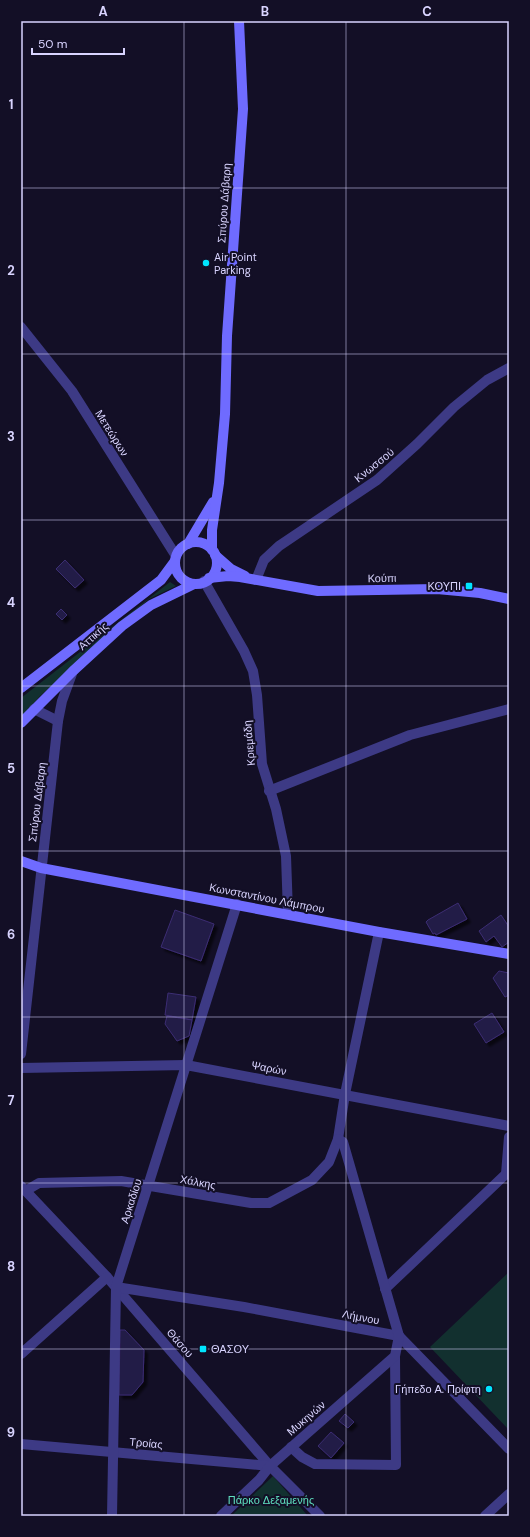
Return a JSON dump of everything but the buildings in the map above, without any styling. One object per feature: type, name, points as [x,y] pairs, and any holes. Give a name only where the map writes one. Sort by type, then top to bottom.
[{"type":"street","name":"Σπύρου Δάβαρη","points":[[213,553],[212,530],[219,483],[225,414],[227,336],[242,109],[239,21]]},
{"type":"street","name":"Μετεώρων","points":[[21,327],[72,391],[176,558]]},
{"type":"street","name":"Κνωσσού","points":[[256,580],[264,560],[279,546],[377,480],[417,444],[454,407],[487,380],[509,368]]},
{"type":"street","name":"Σπύρου Δάβαρη","points":[[188,544],[213,502],[219,483]]},
{"type":"street","points":[[201,543],[231,569],[256,580],[228,576],[189,582],[180,577],[177,572],[176,558],[181,548],[188,544],[201,543]]},
{"type":"street","points":[[203,581],[216,568],[213,553]]},
{"type":"street","name":"Αττικής","points":[[21,688],[157,583],[170,570],[176,558]]},
{"type":"street","name":"Κούπι","points":[[256,580],[318,591],[437,589],[480,593],[509,598]]},
{"type":"street","name":"Αττικής","points":[[21,723],[73,671],[122,626],[151,605],[203,581]]},
{"type":"street","name":"Κριεμάδη","points":[[203,581],[244,651],[252,671],[257,695],[262,764],[269,791],[276,809],[286,856],[288,913]]},
{"type":"street","name":"Σπύρου Δάβαρη","points":[[21,1054],[58,721],[62,700],[73,671]]},
{"type":"street","points":[[34,709],[58,721]]},
{"type":"street","points":[[269,791],[410,735],[509,709]]},
{"type":"street","name":"Κωνσταντίνου Λάμπρου","points":[[21,861],[41,868],[288,913],[379,932],[509,954]]},
{"type":"street","name":"Αρκαδίου","points":[[112,1516],[116,1287],[237,904]]},
{"type":"street","name":"Χάλκης","points":[[24,1188],[39,1183],[121,1181],[251,1203],[269,1203],[312,1180],[329,1162],[338,1139],[345,1094],[379,932]]},
{"type":"street","name":"Ψαρών","points":[[21,1068],[186,1065],[509,1126]]},
{"type":"street","points":[[386,1289],[507,1173],[509,1137]]},
{"type":"street","name":"Λήμνου","points":[[116,1287],[244,1307],[399,1336],[343,1142],[338,1139]]},
{"type":"street","name":"Θάσου","points":[[24,1188],[116,1287],[270,1466],[320,1516]]},
{"type":"street","points":[[21,1354],[107,1277]]},
{"type":"street","points":[[291,1447],[302,1457],[315,1464],[396,1465],[395,1356],[399,1336]]},
{"type":"street","points":[[399,1336],[509,1449]]},
{"type":"street","name":"Μυκηνών","points":[[222,1516],[259,1480],[270,1466],[395,1356]]},
{"type":"street","name":"Τροίας","points":[[21,1444],[270,1466]]},
{"type":"street","points":[[485,1516],[509,1494]]},
{"type":"green space","points":[[170,582],[176,586],[149,599],[40,696],[21,718],[21,698]]},
{"type":"green space","name":"Γήπεδο Α. Πρίφτη","points":[[509,1272],[509,1430],[430,1347]]},
{"type":"green space","name":"Πάρκο Δεξαμενής","points":[[273,1476],[308,1516],[231,1516]]},
{"type":"place","name":"Air Point Parking","points":[[206,263]]},
{"type":"place","name":"ΚΟΥΠΙ","points":[[469,586]]},
{"type":"place","name":"ΘΑΣΟΥ","points":[[203,1349]]},
{"type":"place","name":"Γήπεδο Α. Πρίφτη","points":[[489,1389]]}]
